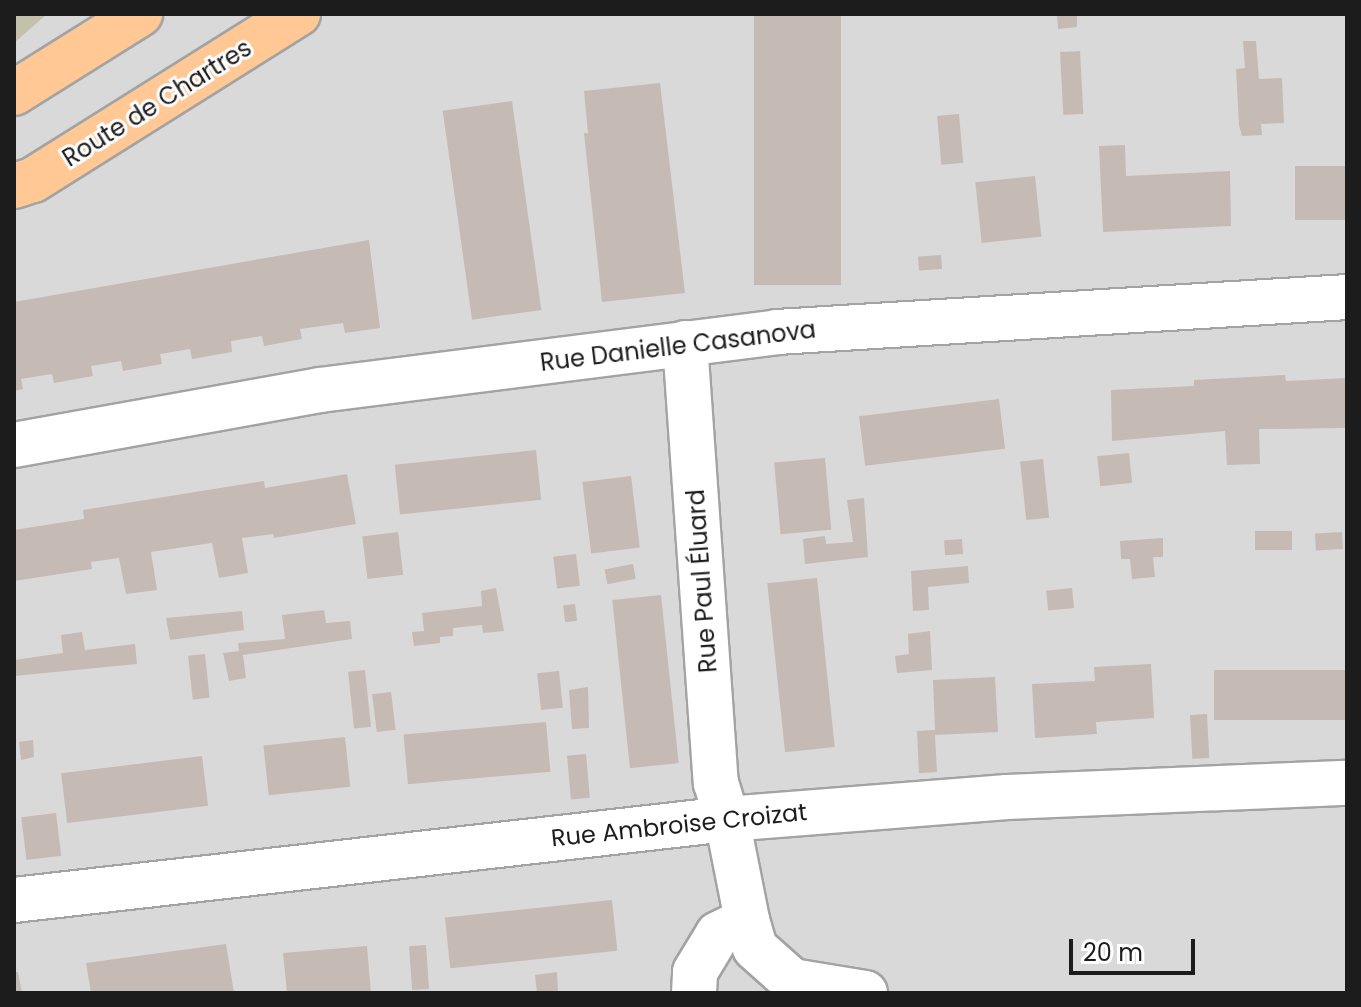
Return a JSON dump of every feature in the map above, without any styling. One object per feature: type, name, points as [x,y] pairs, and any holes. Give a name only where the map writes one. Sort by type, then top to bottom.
[{"type":"main road","points":[[14,93],[140,14]]},
{"type":"main road","name":"Route de Chartres","points":[[14,186],[47,171],[298,14]]},
{"type":"street","name":"Rue Danielle Casanova","points":[[14,445],[320,390],[777,332],[1347,297]]},
{"type":"street","name":"Rue Paul Éluard","points":[[685,343],[716,783],[727,819],[747,920],[755,948],[792,981],[865,993]]},
{"type":"street","name":"Rue Ambroise Croizat","points":[[14,900],[727,819],[1007,797],[1347,783]]},
{"type":"street","points":[[694,993],[695,972],[718,934],[747,920]]},
{"type":"shaded area","points":[[14,14],[1347,14],[1347,993],[14,993]]},
{"type":"shaded area","points":[[14,14],[47,14],[14,43]]},
{"type":"building","points":[[754,14],[841,14],[841,285],[754,285]]},
{"type":"building","points":[[1057,14],[1077,14],[1077,27],[1058,29]]},
{"type":"building","points":[[1243,41],[1256,41],[1259,79],[1282,78],[1284,123],[1261,124],[1262,135],[1242,136],[1239,125],[1236,69],[1245,68]]},
{"type":"building","points":[[1080,51],[1083,114],[1063,115],[1060,52]]},
{"type":"building","points":[[660,83],[685,293],[602,302],[584,133],[588,133],[584,91]]},
{"type":"building","points":[[512,101],[541,310],[472,320],[443,111]]},
{"type":"building","points":[[959,114],[963,163],[941,165],[937,116]]},
{"type":"building","points":[[1125,145],[1126,176],[1230,171],[1231,226],[1103,232],[1099,146]]},
{"type":"building","points":[[1295,166],[1347,166],[1347,220],[1295,220]]},
{"type":"building","points":[[1035,176],[1041,237],[982,243],[975,182]]},
{"type":"building","points":[[369,240],[380,328],[345,333],[343,323],[300,329],[302,339],[264,346],[262,336],[231,341],[232,352],[192,359],[190,349],[160,354],[162,364],[123,371],[121,361],[91,366],[93,376],[54,383],[52,374],[21,379],[23,389],[14,391],[14,302]]},
{"type":"building","points":[[941,255],[942,269],[919,271],[918,257]]},
{"type":"building","points":[[1285,375],[1286,381],[1347,378],[1347,428],[1259,429],[1260,464],[1227,465],[1225,431],[1112,441],[1111,390],[1194,386],[1194,380]]},
{"type":"building","points":[[999,399],[1005,449],[865,466],[859,416]]},
{"type":"building","points":[[536,450],[541,500],[400,515],[395,465]]},
{"type":"building","points":[[1129,453],[1132,483],[1100,486],[1097,456]]},
{"type":"building","points":[[825,458],[831,530],[780,534],[774,462]]},
{"type":"building","points":[[1043,459],[1049,518],[1026,520],[1020,461]]},
{"type":"building","points":[[347,474],[356,524],[274,538],[273,534],[242,538],[248,573],[219,578],[212,543],[151,552],[157,590],[126,594],[119,558],[91,562],[92,569],[14,581],[14,530],[84,519],[83,510],[264,481],[265,488]]},
{"type":"building","points":[[631,476],[640,547],[591,553],[582,482]]},
{"type":"building","points":[[864,498],[868,557],[805,564],[803,539],[825,536],[826,544],[853,542],[847,500]]},
{"type":"building","points":[[1255,531],[1292,531],[1292,550],[1255,550]]},
{"type":"building","points":[[398,532],[403,575],[368,579],[362,536]]},
{"type":"building","points":[[1342,532],[1343,549],[1316,550],[1315,533]]},
{"type":"building","points":[[1163,538],[1163,557],[1153,557],[1155,577],[1132,579],[1130,559],[1121,559],[1120,541]]},
{"type":"building","points":[[962,539],[963,554],[945,555],[944,540]]},
{"type":"building","points":[[576,554],[580,586],[557,589],[553,557]]},
{"type":"building","points":[[633,564],[636,579],[607,584],[605,570]]},
{"type":"building","points":[[968,566],[969,583],[928,587],[929,610],[913,611],[911,571]]},
{"type":"building","points":[[817,578],[835,747],[785,752],[767,583]]},
{"type":"building","points":[[496,588],[504,631],[483,633],[482,625],[453,628],[453,636],[440,637],[440,643],[414,646],[412,632],[424,631],[422,613],[482,606],[481,591]]},
{"type":"building","points":[[1072,588],[1074,608],[1048,611],[1046,591]]},
{"type":"building","points":[[661,595],[679,763],[630,768],[612,600]]},
{"type":"building","points":[[575,604],[577,621],[565,622],[563,605]]},
{"type":"building","points":[[324,610],[326,623],[350,621],[352,639],[243,655],[246,678],[229,681],[223,653],[239,651],[238,643],[285,639],[282,615]]},
{"type":"building","points":[[242,611],[244,630],[170,640],[166,618]]},
{"type":"building","points":[[930,631],[932,670],[897,673],[895,656],[909,654],[908,634]]},
{"type":"building","points":[[82,632],[85,650],[135,644],[137,664],[14,676],[14,660],[63,653],[61,635]]},
{"type":"building","points":[[205,654],[210,698],[193,700],[188,656]]},
{"type":"building","points":[[1151,664],[1154,718],[1096,722],[1097,734],[1035,738],[1032,684],[1095,681],[1094,667]]},
{"type":"building","points":[[365,670],[371,727],[354,728],[348,672]]},
{"type":"building","points":[[1214,670],[1347,670],[1347,720],[1214,720]]},
{"type":"building","points":[[559,671],[563,708],[541,710],[537,673]]},
{"type":"building","points":[[995,677],[998,732],[935,735],[937,772],[919,773],[917,731],[935,730],[933,680]]},
{"type":"building","points":[[588,687],[589,728],[572,729],[569,690]]},
{"type":"building","points":[[391,692],[396,730],[377,732],[372,694]]},
{"type":"building","points":[[1207,714],[1209,758],[1192,759],[1190,715]]},
{"type":"building","points":[[546,722],[550,772],[408,784],[404,734]]},
{"type":"building","points":[[345,737],[350,787],[269,795],[263,746]]},
{"type":"building","points":[[33,740],[34,757],[21,760],[19,742]]},
{"type":"building","points":[[586,754],[590,798],[571,799],[567,756]]},
{"type":"building","points":[[202,756],[208,806],[67,823],[61,773]]},
{"type":"building","points":[[56,813],[61,856],[27,860],[21,817]]},
{"type":"building","points":[[612,900],[617,951],[450,968],[445,918]]},
{"type":"building","points":[[226,944],[234,993],[91,993],[86,963]]},
{"type":"building","points":[[426,945],[429,989],[412,990],[409,946]]},
{"type":"building","points":[[367,946],[371,993],[287,993],[283,953]]},
{"type":"building","points":[[14,972],[18,972],[22,993],[14,993]]},
{"type":"building","points":[[557,972],[558,993],[537,993],[535,975]]}]
